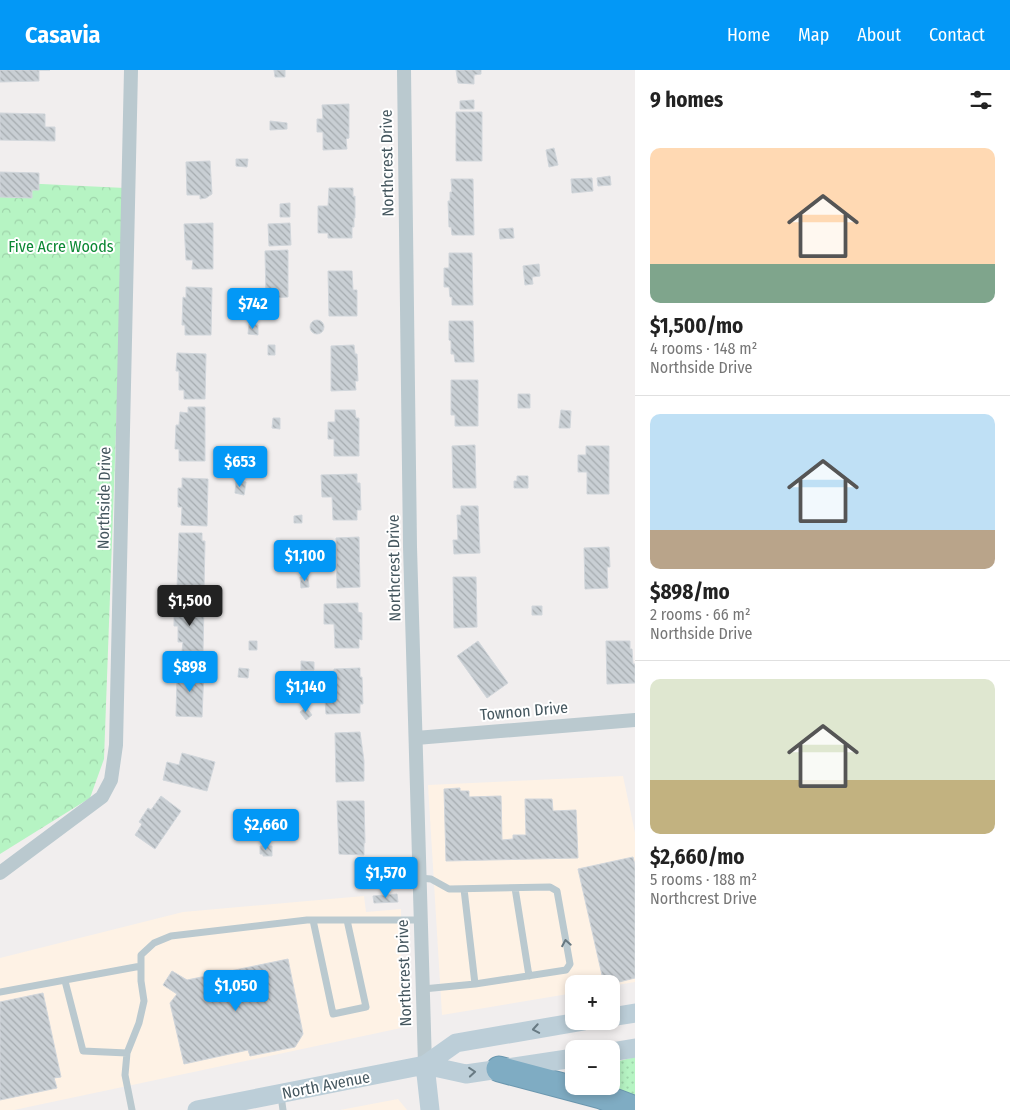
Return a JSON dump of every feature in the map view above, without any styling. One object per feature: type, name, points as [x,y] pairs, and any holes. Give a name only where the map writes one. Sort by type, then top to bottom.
[{"type":"highway","points":[[499,1069],[600,1096],[635,1109]]},
{"type":"main road","points":[[620,1016],[635,1013]]},
{"type":"main road","name":"North Avenue","points":[[207,1109],[258,1101],[282,1102],[424,1065],[456,1043],[565,1024]]},
{"type":"main road","points":[[620,1050],[635,1048]]},
{"type":"main road","name":"North Avenue","points":[[424,1065],[466,1074],[565,1059]]},
{"type":"main road","points":[[424,1065],[430,1110]]},
{"type":"street","name":"Northside Drive","points":[[0,873],[102,797],[112,780],[116,745],[131,70]]},
{"type":"street","name":"Northcrest Drive","points":[[404,70],[410,547],[424,1065]]},
{"type":"street","name":"Townon Drive","points":[[416,738],[635,720]]},
{"type":"lane","points":[[419,878],[431,878],[449,889],[550,888],[557,891],[570,964],[566,970],[475,984],[423,989]]},
{"type":"lane","points":[[515,888],[529,976]]},
{"type":"lane","points":[[464,889],[475,984]]},
{"type":"lane","points":[[313,920],[333,1014],[366,1007],[347,920]]},
{"type":"lane","points":[[132,1110],[125,1075],[127,1053],[140,1023],[144,1001],[141,981],[141,955],[154,943],[172,936],[313,920],[420,920]]},
{"type":"lane","points":[[0,992],[141,966]]},
{"type":"lane","points":[[65,981],[83,1051],[127,1053]]},
{"type":"shaded area","points":[[623,776],[635,833],[635,982],[620,984],[620,975],[565,975],[565,994],[442,1015],[428,785]]},
{"type":"shaded area","points":[[364,896],[366,912],[401,909],[401,1028],[14,1110],[0,1110],[0,958],[183,912]]},
{"type":"shaded area","points":[[398,1099],[407,1110],[340,1110]]},
{"type":"green space","name":"Five Acre Woods","points":[[0,182],[125,188],[104,759],[90,798],[0,854]]},
{"type":"green space","points":[[635,1057],[635,1100],[620,1094],[620,1061]]},
{"type":"building","points":[[0,70],[39,70],[39,81],[0,82]]},
{"type":"building","points":[[274,70],[285,70],[285,77],[275,77]]},
{"type":"building","points":[[456,70],[481,70],[481,74],[474,75],[474,84],[458,83]]},
{"type":"building","points":[[474,100],[474,109],[460,109],[460,101]]},
{"type":"building","points":[[349,104],[349,138],[346,139],[347,149],[323,150],[323,132],[317,132],[317,119],[323,119],[322,105]]},
{"type":"building","points":[[456,112],[482,112],[482,161],[456,161]]},
{"type":"building","points":[[0,113],[45,114],[45,127],[55,127],[55,141],[0,140]]},
{"type":"building","points":[[270,121],[287,123],[287,129],[270,130]]},
{"type":"building","points":[[554,148],[558,165],[549,167],[546,150]]},
{"type":"building","points":[[236,159],[248,159],[247,167],[236,166]]},
{"type":"building","points":[[210,161],[212,194],[200,199],[200,195],[187,195],[186,162]]},
{"type":"building","points":[[0,172],[39,173],[39,190],[32,190],[32,198],[0,197]]},
{"type":"building","points":[[610,176],[611,185],[598,186],[597,178]]},
{"type":"building","points":[[592,178],[593,191],[572,193],[571,179]]},
{"type":"building","points":[[451,179],[473,179],[474,235],[452,235],[451,227],[449,227],[448,201],[450,201],[450,192],[452,192]]},
{"type":"building","points":[[329,188],[353,188],[355,218],[354,227],[352,227],[352,238],[328,238],[328,233],[318,233],[318,206],[328,206]]},
{"type":"building","points":[[290,203],[290,217],[280,217],[280,204]]},
{"type":"building","points":[[213,223],[213,269],[192,269],[193,260],[186,260],[184,224]]},
{"type":"building","points":[[290,223],[291,245],[269,246],[268,224]]},
{"type":"building","points":[[513,228],[514,238],[500,239],[499,229]]},
{"type":"building","points":[[288,250],[288,297],[266,298],[265,251]]},
{"type":"building","points":[[449,253],[472,253],[473,305],[452,305],[449,287],[444,287],[444,268],[449,268]]},
{"type":"building","points":[[539,264],[540,276],[532,277],[533,284],[525,285],[523,266]]},
{"type":"building","points":[[328,271],[352,271],[353,290],[357,290],[357,316],[329,316]]},
{"type":"building","points":[[186,287],[212,288],[211,335],[185,335],[185,325],[182,325],[183,297],[186,298]]},
{"type":"building","points":[[317,320],[322,322],[324,327],[322,332],[317,334],[312,332],[310,327],[312,322]]},
{"type":"building","points":[[449,321],[473,321],[474,362],[455,362],[454,354],[451,354]]},
{"type":"building","points":[[249,324],[258,325],[258,335],[248,334]]},
{"type":"building","points":[[268,345],[275,345],[275,355],[268,355]]},
{"type":"building","points":[[354,345],[355,354],[357,354],[358,381],[355,381],[356,390],[331,391],[331,346]]},
{"type":"building","points":[[177,353],[206,354],[205,399],[184,399],[184,390],[179,390],[179,371],[176,371]]},
{"type":"building","points":[[451,380],[478,380],[478,426],[455,426],[455,415],[451,415]]},
{"type":"building","points":[[518,394],[530,394],[530,408],[518,408]]},
{"type":"building","points":[[188,407],[205,407],[205,461],[179,461],[179,449],[175,449],[176,425],[179,425],[180,412],[188,413]]},
{"type":"building","points":[[335,410],[355,410],[356,418],[359,418],[359,456],[334,456],[334,439],[328,439],[328,422],[335,422]]},
{"type":"building","points":[[561,410],[571,411],[570,428],[559,428]]},
{"type":"building","points":[[273,418],[280,418],[280,429],[272,428]]},
{"type":"building","points":[[475,445],[476,488],[453,488],[452,446]]},
{"type":"building","points":[[586,446],[609,446],[609,494],[587,494],[587,472],[578,472],[578,455],[586,455]]},
{"type":"building","points":[[357,474],[357,483],[360,483],[361,510],[357,510],[357,520],[333,520],[332,497],[322,497],[321,475]]},
{"type":"building","points":[[517,476],[528,476],[528,488],[514,488],[514,481],[517,481]]},
{"type":"building","points":[[182,478],[208,479],[207,526],[181,525],[182,507],[178,507],[178,488],[182,488]]},
{"type":"building","points":[[236,481],[246,482],[244,495],[235,493]]},
{"type":"building","points":[[461,506],[478,506],[480,553],[454,554],[453,540],[458,540],[457,515],[461,515]]},
{"type":"building","points":[[302,515],[302,523],[294,523],[294,516]]},
{"type":"building","points":[[179,533],[202,533],[202,541],[205,541],[204,589],[177,589]]},
{"type":"building","points":[[359,537],[360,587],[337,588],[336,538]]},
{"type":"building","points":[[609,547],[610,567],[607,567],[608,588],[585,589],[584,548]]},
{"type":"building","points":[[308,576],[309,587],[301,588],[300,577]]},
{"type":"building","points":[[453,577],[476,577],[477,627],[454,628]]},
{"type":"building","points":[[358,603],[358,612],[362,613],[362,640],[359,639],[359,648],[335,648],[334,624],[324,624],[324,604]]},
{"type":"building","points":[[174,606],[204,606],[203,651],[182,651],[183,642],[178,642],[178,626],[174,626]]},
{"type":"building","points":[[532,606],[542,606],[542,615],[532,615]]},
{"type":"building","points":[[249,641],[257,641],[257,650],[249,650]]},
{"type":"building","points":[[478,641],[508,683],[487,698],[457,656]]},
{"type":"building","points":[[606,641],[630,641],[633,664],[635,664],[635,683],[607,684]]},
{"type":"building","points":[[301,661],[314,662],[314,670],[301,670]]},
{"type":"building","points":[[180,668],[204,669],[202,717],[176,716],[177,677],[180,677]]},
{"type":"building","points":[[239,668],[249,669],[248,678],[238,677]]},
{"type":"building","points":[[360,668],[363,704],[360,704],[360,713],[326,714],[325,701],[336,701],[335,689],[324,689],[323,672],[334,671],[334,669]]},
{"type":"building","points":[[306,707],[312,715],[306,720],[300,712]]},
{"type":"building","points":[[360,732],[364,761],[364,781],[336,782],[335,733]]},
{"type":"building","points":[[182,753],[215,762],[207,791],[163,780],[167,762],[179,765]]},
{"type":"building","points":[[460,788],[460,791],[469,791],[469,797],[501,796],[502,840],[513,839],[513,835],[526,835],[525,799],[552,799],[553,811],[576,810],[578,858],[446,861],[444,789]]},
{"type":"building","points":[[161,796],[181,811],[155,849],[135,835],[142,824],[139,822],[148,808],[151,810]]},
{"type":"building","points":[[337,801],[364,801],[364,855],[339,854]]},
{"type":"building","points":[[260,846],[272,846],[272,856],[260,854]]},
{"type":"building","points":[[633,857],[635,865],[635,978],[620,982],[620,975],[602,975],[578,869]]},
{"type":"building","points":[[397,894],[398,902],[374,903],[373,896]]},
{"type":"building","points":[[288,959],[303,1034],[295,1047],[250,1056],[248,1050],[184,1064],[170,1003],[177,994],[163,985],[172,971],[187,980]]},
{"type":"building","points":[[43,993],[61,1077],[54,1078],[57,1088],[0,1100],[0,1002]]}]
